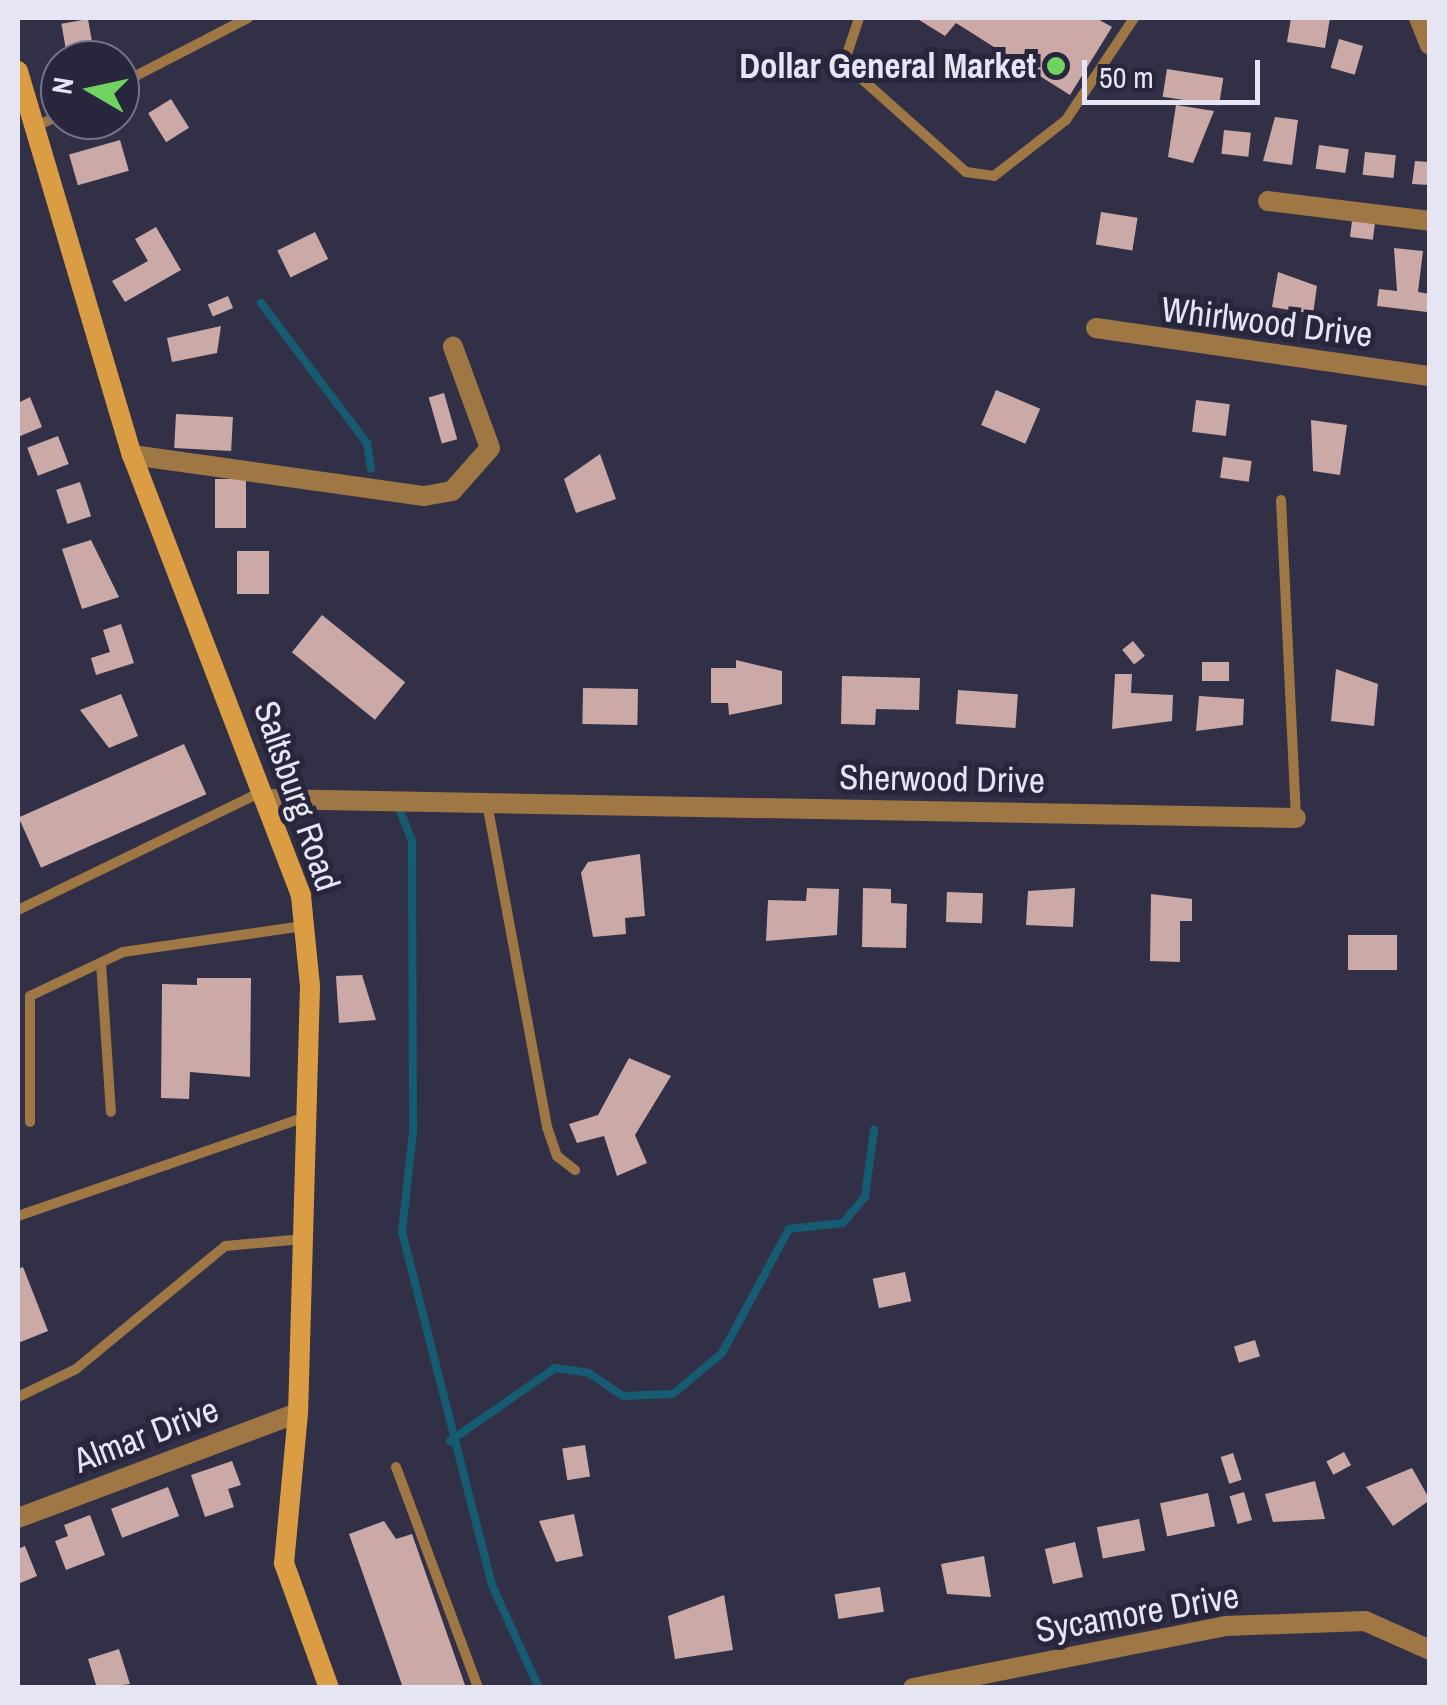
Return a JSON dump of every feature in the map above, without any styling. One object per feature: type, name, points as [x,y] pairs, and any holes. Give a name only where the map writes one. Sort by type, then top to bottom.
[{"type":"main road","name":"Saltsburg Road","points":[[18,71],[132,455],[268,794],[304,926],[305,1117],[298,1413],[284,1563],[330,1688]]},
{"type":"street","points":[[1419,18],[1430,45]]},
{"type":"street","points":[[1268,202],[1430,221]]},
{"type":"street","name":"Whirlwood Drive","points":[[1096,328],[1430,376]]},
{"type":"street","points":[[132,455],[424,496],[452,491],[490,448],[453,347]]},
{"type":"street","name":"Sherwood Drive","points":[[268,794],[487,803],[1296,818]]},
{"type":"street","name":"Almar Drive","points":[[18,1518],[298,1413]]},
{"type":"street","name":"Sycamore Drive","points":[[913,1688],[1226,1626],[1366,1621],[1430,1650]]},
{"type":"lane","points":[[140,74],[248,18]]},
{"type":"lane","points":[[859,18],[844,63],[966,172],[994,176],[1066,120],[1134,18]]},
{"type":"lane","points":[[34,128],[40,125]]},
{"type":"lane","name":"Sherwood Drive","points":[[1281,500],[1296,818]]},
{"type":"lane","points":[[18,910],[268,794]]},
{"type":"lane","points":[[487,803],[547,1127],[575,1170]]},
{"type":"lane","points":[[30,1122],[30,996],[101,962],[304,926]]},
{"type":"lane","points":[[101,962],[111,1112]]},
{"type":"lane","points":[[18,1216],[305,1117]]},
{"type":"lane","points":[[18,1397],[76,1369],[224,1246],[303,1238]]},
{"type":"lane","points":[[396,1466],[478,1688]]},
{"type":"building","name":"Dollar General Market","points":[[916,18],[1096,18],[1112,27],[1070,95],[956,23],[945,36]]},
{"type":"building","points":[[1291,18],[1330,18],[1325,48],[1287,42]]},
{"type":"building","points":[[88,19],[92,40],[64,40],[61,24]]},
{"type":"building","points":[[1339,39],[1363,46],[1355,75],[1331,68]]},
{"type":"building","points":[[1167,69],[1223,78],[1219,106],[1163,97]]},
{"type":"building","points":[[171,99],[189,128],[166,142],[148,113]]},
{"type":"building","points":[[1176,105],[1214,111],[1193,163],[1168,157]]},
{"type":"building","points":[[1275,117],[1298,120],[1292,165],[1263,161]]},
{"type":"building","points":[[1224,130],[1251,133],[1248,157],[1221,154]]},
{"type":"building","points":[[120,140],[129,171],[78,185],[69,155]]},
{"type":"building","points":[[1319,145],[1349,149],[1345,173],[1316,169]]},
{"type":"building","points":[[1365,152],[1396,155],[1393,178],[1363,175]]},
{"type":"building","points":[[1415,161],[1430,162],[1430,185],[1412,184]]},
{"type":"building","points":[[1101,212],[1138,218],[1132,250],[1096,245]]},
{"type":"building","points":[[1352,221],[1375,224],[1373,240],[1350,237]]},
{"type":"building","points":[[156,227],[181,270],[125,302],[112,281],[148,261],[135,239]]},
{"type":"building","points":[[315,232],[328,259],[290,277],[277,250]]},
{"type":"building","points":[[1394,248],[1423,251],[1418,292],[1430,294],[1427,312],[1377,306],[1379,289],[1397,291]]},
{"type":"building","points":[[1278,272],[1317,286],[1313,314],[1272,307]]},
{"type":"building","points":[[228,296],[233,308],[213,317],[208,305]]},
{"type":"building","points":[[221,326],[217,353],[172,362],[167,338]]},
{"type":"building","points":[[996,390],[1040,409],[1025,444],[981,425]]},
{"type":"building","points":[[444,393],[457,439],[442,444],[429,397]]},
{"type":"building","points":[[30,397],[42,427],[18,437],[18,403]]},
{"type":"building","points":[[1196,400],[1230,404],[1226,436],[1192,432]]},
{"type":"building","points":[[176,414],[233,417],[231,451],[174,448]]},
{"type":"building","points":[[1311,420],[1347,425],[1340,475],[1313,471]]},
{"type":"building","points":[[58,436],[69,464],[38,476],[27,448]]},
{"type":"building","points":[[600,454],[616,499],[576,513],[564,479]]},
{"type":"building","points":[[1223,457],[1252,461],[1249,482],[1220,478]]},
{"type":"building","points":[[215,479],[246,479],[246,528],[215,528]]},
{"type":"building","points":[[80,482],[91,516],[67,524],[56,490]]},
{"type":"building","points":[[91,540],[119,597],[82,609],[62,549]]},
{"type":"building","points":[[237,551],[269,551],[269,594],[237,594]]},
{"type":"building","points":[[322,615],[405,682],[375,720],[292,652]]},
{"type":"building","points":[[121,624],[134,663],[96,675],[91,658],[110,652],[103,630]]},
{"type":"building","points":[[1133,641],[1145,656],[1134,665],[1122,650]]},
{"type":"building","points":[[736,660],[782,671],[782,704],[729,715],[728,703],[711,703],[711,668],[736,668]]},
{"type":"building","points":[[1202,662],[1229,662],[1229,681],[1202,681]]},
{"type":"building","points":[[1336,669],[1378,684],[1374,726],[1331,721]]},
{"type":"building","points":[[1115,674],[1132,674],[1131,693],[1173,695],[1172,721],[1112,729]]},
{"type":"building","points":[[842,676],[920,678],[919,710],[876,709],[875,725],[841,724]]},
{"type":"building","points":[[583,688],[638,689],[637,725],[582,724]]},
{"type":"building","points":[[958,690],[1018,694],[1015,728],[956,724]]},
{"type":"building","points":[[121,694],[138,736],[109,748],[80,710]]},
{"type":"building","points":[[1199,696],[1244,699],[1243,725],[1196,731]]},
{"type":"building","points":[[184,744],[206,794],[41,868],[19,818]]},
{"type":"building","points":[[640,854],[645,916],[625,918],[626,934],[593,937],[581,873],[588,862]]},
{"type":"building","points":[[807,888],[839,889],[837,935],[766,941],[768,900],[806,901]]},
{"type":"building","points":[[863,888],[891,889],[891,903],[907,904],[906,948],[862,947]]},
{"type":"building","points":[[1075,888],[1073,927],[1026,925],[1028,891]]},
{"type":"building","points":[[947,892],[983,893],[982,923],[946,922]]},
{"type":"building","points":[[1151,894],[1192,899],[1192,921],[1180,921],[1180,962],[1150,961]]},
{"type":"building","points":[[1348,935],[1397,935],[1397,970],[1348,970]]},
{"type":"building","points":[[362,975],[376,1020],[339,1023],[336,976]]},
{"type":"building","points":[[197,978],[251,978],[250,1077],[190,1072],[189,1099],[161,1098],[162,984],[197,985]]},
{"type":"building","points":[[629,1058],[671,1076],[635,1135],[647,1163],[617,1176],[604,1136],[577,1143],[569,1124],[598,1115]]},
{"type":"building","points":[[23,1267],[48,1331],[18,1343],[18,1269]]},
{"type":"building","points":[[905,1272],[911,1301],[879,1308],[873,1279]]},
{"type":"building","points":[[1255,1340],[1260,1356],[1239,1363],[1234,1346]]},
{"type":"building","points":[[585,1445],[590,1477],[567,1480],[562,1449]]},
{"type":"building","points":[[1344,1452],[1351,1465],[1333,1475],[1326,1461]]},
{"type":"building","points":[[1233,1453],[1242,1480],[1229,1484],[1221,1457]]},
{"type":"building","points":[[232,1461],[241,1485],[228,1489],[234,1507],[205,1517],[191,1475]]},
{"type":"building","points":[[1412,1468],[1430,1500],[1393,1526],[1366,1487]]},
{"type":"building","points":[[1315,1481],[1325,1519],[1273,1522],[1265,1494]]},
{"type":"building","points":[[168,1487],[179,1516],[122,1538],[111,1509]]},
{"type":"building","points":[[1244,1492],[1252,1520],[1238,1524],[1230,1496]]},
{"type":"building","points":[[1208,1493],[1215,1526],[1167,1536],[1160,1503]]},
{"type":"building","points":[[574,1514],[583,1556],[556,1562],[539,1521]]},
{"type":"building","points":[[90,1515],[105,1555],[66,1570],[55,1541],[68,1536],[64,1525]]},
{"type":"building","points":[[1139,1519],[1145,1550],[1103,1559],[1097,1527]]},
{"type":"building","points":[[384,1521],[396,1539],[412,1534],[466,1688],[403,1688],[349,1534]]},
{"type":"building","points":[[1075,1542],[1083,1577],[1053,1584],[1045,1549]]},
{"type":"building","points":[[25,1546],[37,1576],[18,1584],[18,1549]]},
{"type":"building","points":[[984,1556],[991,1597],[947,1594],[941,1564]]},
{"type":"building","points":[[880,1587],[884,1612],[838,1619],[835,1594]]},
{"type":"building","points":[[724,1595],[733,1650],[675,1659],[668,1616]]},
{"type":"building","points":[[119,1649],[130,1684],[97,1688],[88,1659]]},
{"type":"waterway","points":[[261,303],[367,443],[371,469]]},
{"type":"waterway","points":[[400,811],[412,841],[413,1132],[402,1232],[492,1585],[539,1688]]},
{"type":"waterway","points":[[450,1441],[555,1368],[589,1373],[623,1396],[673,1394],[722,1353],[789,1229],[843,1223],[865,1197],[874,1130]]},
{"type":"place","name":"Dollar General Market","points":[[1056,66]]}]
